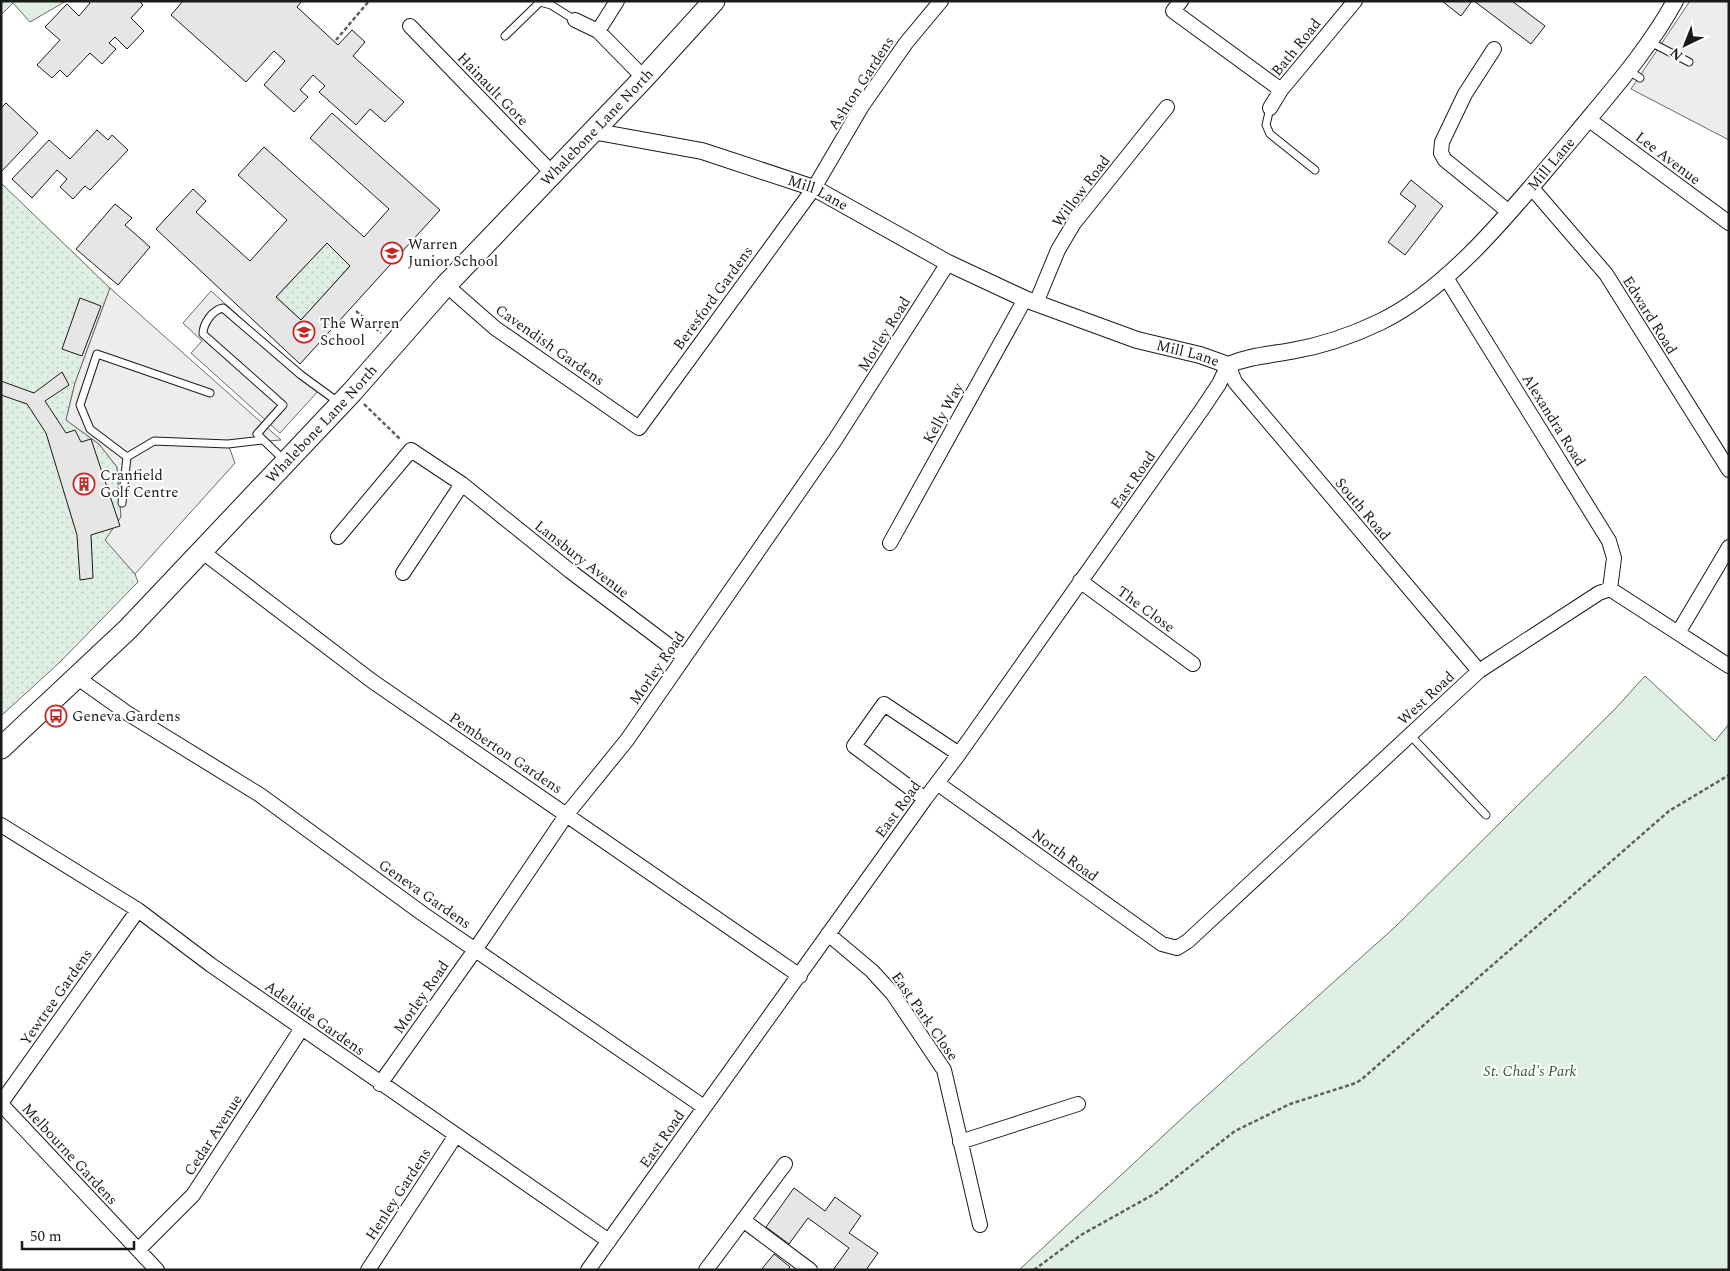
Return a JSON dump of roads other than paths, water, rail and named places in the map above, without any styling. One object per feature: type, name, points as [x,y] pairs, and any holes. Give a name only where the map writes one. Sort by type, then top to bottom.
[{"type":"main road","name":"Whalebone Lane North","points":[[1,748],[128,629],[200,550],[346,398],[446,285],[644,78],[714,1]]},
{"type":"street","points":[[598,31],[617,1]]},
{"type":"street","name":"Ashton Gardens","points":[[814,188],[862,106],[906,43],[941,1]]},
{"type":"street","name":"Bath Road","points":[[1270,108],[1281,90],[1355,1]]},
{"type":"street","name":"Mill Lane","points":[[592,131],[702,152],[814,188],[948,263],[1030,301],[1137,340],[1200,355],[1228,365],[1253,356],[1314,346],[1378,323],[1406,308],[1445,276],[1509,212],[1588,119],[1634,74],[1670,4]]},
{"type":"street","points":[[1177,6],[1281,90]]},
{"type":"street","points":[[575,20],[598,31],[644,78]]},
{"type":"street","name":"Hainault Gore","points":[[410,26],[552,173]]},
{"type":"street","points":[[1494,49],[1465,94],[1442,142],[1441,153],[1445,160],[1509,212]]},
{"type":"street","name":"Willow Road","points":[[1030,301],[1074,224],[1167,107]]},
{"type":"street","name":"Lee Avenue","points":[[1588,119],[1729,223]]},
{"type":"street","name":"Edward Road","points":[[1531,187],[1606,274],[1729,470]]},
{"type":"street","name":"Beresford Gardens","points":[[639,428],[814,188]]},
{"type":"street","name":"Morley Road","points":[[380,1084],[475,950],[567,814],[627,740],[835,440],[948,263]]},
{"type":"street","name":"Alexandra Road","points":[[1445,276],[1609,541],[1614,558],[1610,590]]},
{"type":"street","name":"Cavendish Gardens","points":[[446,285],[495,328],[639,428]]},
{"type":"street","name":"Kelly Way","points":[[890,544],[1030,301]]},
{"type":"street","name":"East Road","points":[[588,1270],[959,754],[1203,408],[1219,384],[1228,365]]},
{"type":"street","name":"South Road","points":[[1228,365],[1235,382],[1479,671]]},
{"type":"street","name":"Lansbury Avenue","points":[[338,536],[412,450],[462,484],[563,566],[684,657]]},
{"type":"street","points":[[403,573],[462,484]]},
{"type":"street","points":[[1678,633],[1729,547]]},
{"type":"street","name":"Pemberton Gardens","points":[[200,550],[372,681],[800,976]]},
{"type":"street","name":"The Close","points":[[1080,580],[1194,664]]},
{"type":"street","points":[[1610,590],[1729,666]]},
{"type":"street","name":"West Road","points":[[1177,948],[1188,941],[1479,671],[1599,593],[1610,590]]},
{"type":"street","name":"Geneva Gardens","points":[[76,676],[127,713],[260,794],[475,950],[704,1107]]},
{"type":"street","points":[[925,799],[854,746],[884,704],[959,754]]},
{"type":"street","name":"North Road","points":[[937,783],[1162,944],[1177,948]]},
{"type":"street","name":"Adelaide Gardens","points":[[1,825],[138,910],[211,966],[609,1242]]},
{"type":"street","name":"Yewtree Gardens","points":[[1,1104],[138,910]]},
{"type":"street","name":"East Park Close","points":[[828,934],[872,971],[893,994],[944,1070],[980,1226]]},
{"type":"street","name":"Cedar Avenue","points":[[138,1250],[193,1195],[302,1028]]},
{"type":"street","name":"Melbourne Gardens","points":[[1,1104],[157,1270]]},
{"type":"street","points":[[960,1142],[1078,1104]]},
{"type":"street","name":"Henley Gardens","points":[[368,1270],[456,1136]]},
{"type":"street","points":[[706,1270],[785,1164]]},
{"type":"street","points":[[743,1220],[810,1270]]},
{"type":"lane","points":[[505,36],[540,2],[551,5],[575,20]]},
{"type":"lane","points":[[1650,42],[1688,62]]},
{"type":"lane","points":[[1270,108],[1266,125],[1270,134],[1315,170]]},
{"type":"lane","points":[[285,462],[257,434],[283,405],[203,334],[203,327],[218,309],[223,308],[301,375],[324,391],[346,398]]},
{"type":"lane","points":[[127,457],[90,429],[80,405],[97,354],[210,393]]},
{"type":"lane","points":[[127,457],[154,441],[228,444],[262,440]]},
{"type":"lane","points":[[122,503],[127,457]]},
{"type":"lane","points":[[1410,735],[1486,815]]},
{"type":"place","name":"Warren Junior School","points":[[392,253]]},
{"type":"place","name":"The Warren School","points":[[304,332]]},
{"type":"place","name":"Cranfield Golf Centre","points":[[84,484]]},
{"type":"place","name":"Geneva Gardens","points":[[56,716]]},
{"type":"park label","name":"St. Chad's Park","points":[[1530,1071]]}]
